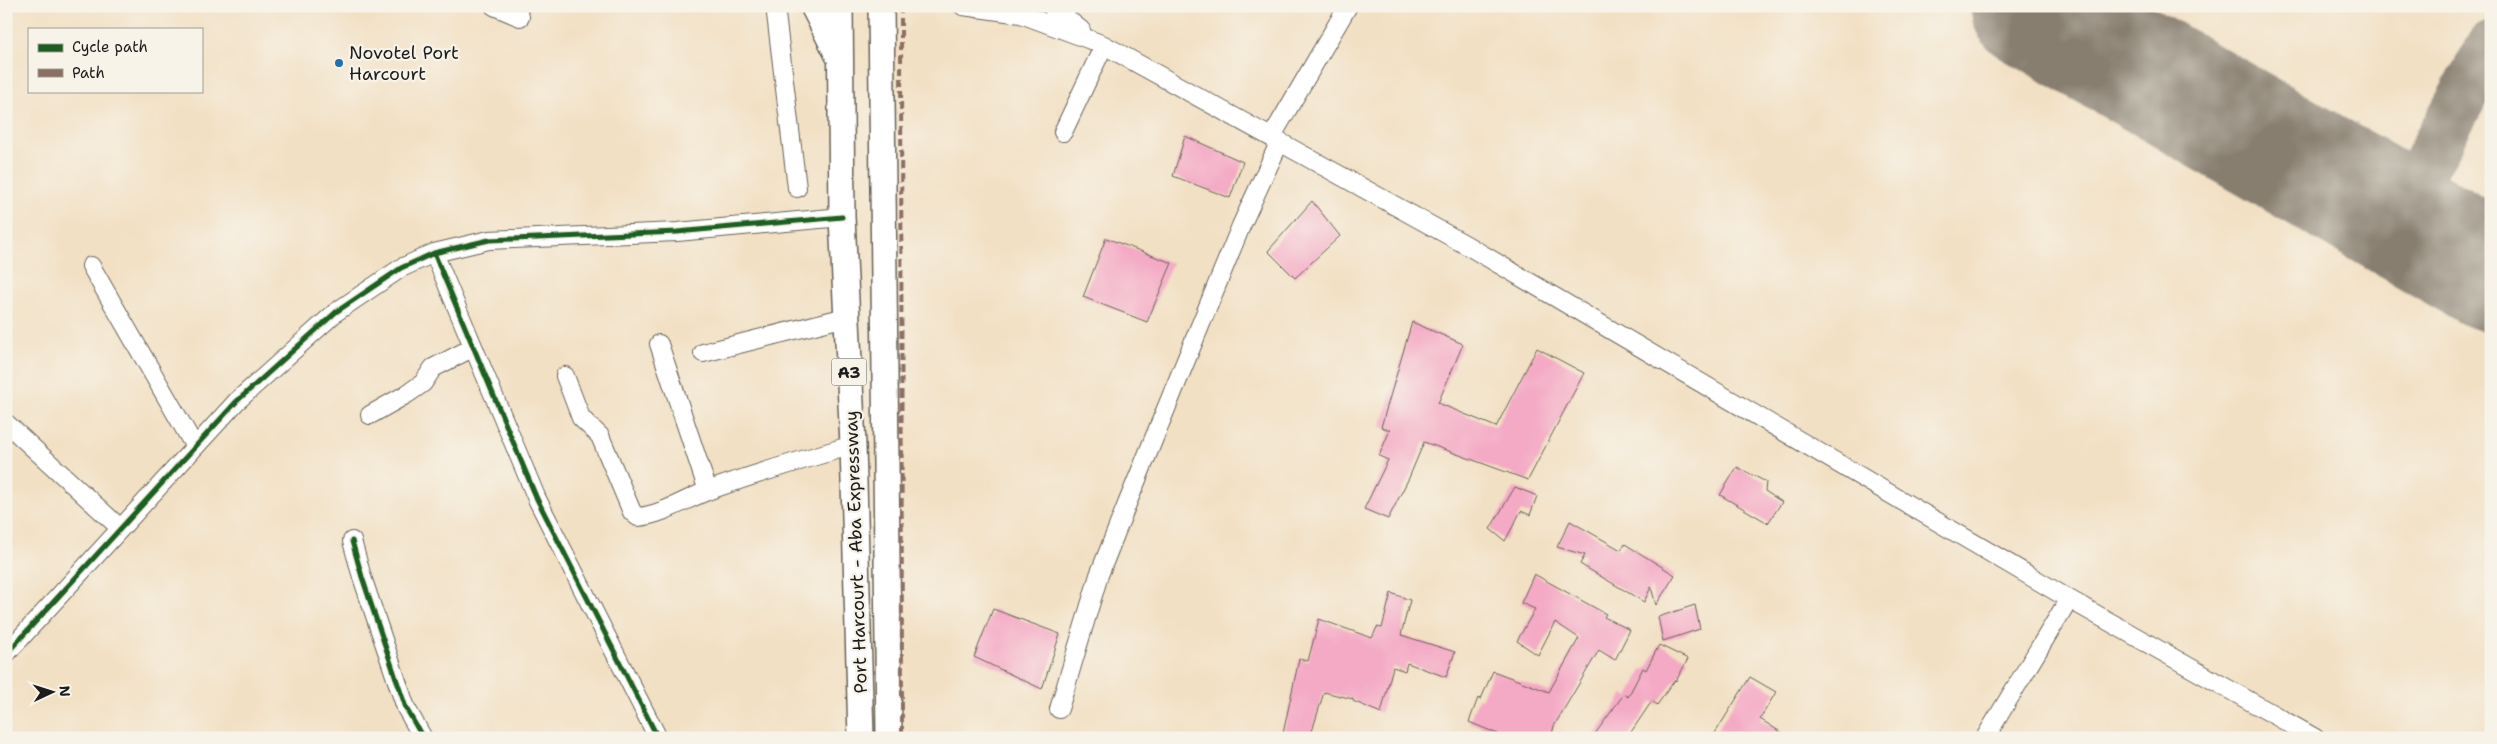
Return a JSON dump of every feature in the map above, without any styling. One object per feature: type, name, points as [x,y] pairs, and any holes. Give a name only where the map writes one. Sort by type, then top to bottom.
[{"type":"highway","points":[[813,6],[841,61]]},
{"type":"highway","name":"Port Harcourt - Aba Expressway","points":[[840,6],[842,217],[853,445],[862,738]]},
{"type":"highway","name":"Port Harcourt - Aba Expressway","points":[[884,7],[889,738]]},
{"type":"street","points":[[494,6],[520,17]]},
{"type":"street","points":[[775,6],[797,188]]},
{"type":"street","points":[[963,6],[1021,14],[1099,42]]},
{"type":"street","points":[[1051,6],[1099,42],[1276,138],[1468,246],[1652,352],[2069,599],[2315,738]]},
{"type":"street","points":[[1059,708],[1099,575],[1126,504],[1276,138],[1348,6]]},
{"type":"street","points":[[1063,132],[1099,42]]},
{"type":"street","points":[[6,654],[237,402],[336,312],[402,268],[434,253],[489,240],[677,232],[842,217]]},
{"type":"street","points":[[434,253],[472,348],[537,499],[652,736]]},
{"type":"street","points":[[91,266],[195,447]]},
{"type":"street","points":[[703,353],[846,317]]},
{"type":"street","points":[[660,344],[708,491]]},
{"type":"street","points":[[370,415],[407,394],[423,382],[433,368],[472,348]]},
{"type":"street","points":[[565,376],[581,418],[600,436],[632,512],[638,517],[652,515],[708,491],[776,467],[853,445]]},
{"type":"street","points":[[6,423],[120,528]]},
{"type":"street","points":[[352,541],[362,577],[406,708],[423,738]]},
{"type":"street","points":[[1985,738],[2069,599]]},
{"type":"building","points":[[1185,136],[1243,162],[1230,198],[1173,176]]},
{"type":"building","points":[[1312,201],[1340,236],[1295,278],[1268,251]]},
{"type":"building","points":[[1106,238],[1172,263],[1147,322],[1083,297]]},
{"type":"building","points":[[1412,322],[1463,344],[1438,403],[1496,427],[1537,348],[1584,373],[1528,480],[1424,442],[1409,478],[1388,519],[1364,509],[1388,460],[1379,456],[1390,430],[1381,427]]},
{"type":"building","points":[[1737,467],[1766,482],[1765,491],[1782,502],[1768,523],[1720,495]]},
{"type":"building","points":[[1515,487],[1537,496],[1530,515],[1521,511],[1505,541],[1490,529]]},
{"type":"building","points":[[1570,521],[1621,550],[1625,544],[1675,575],[1656,605],[1651,587],[1644,602],[1580,564],[1585,555],[1557,547]]},
{"type":"building","points":[[1534,574],[1606,614],[1604,617],[1630,630],[1615,660],[1599,650],[1554,726],[1551,738],[1496,738],[1498,734],[1469,722],[1478,698],[1481,699],[1493,671],[1549,692],[1579,638],[1555,622],[1538,655],[1517,641],[1535,609],[1521,603]]},
{"type":"building","points":[[1391,593],[1410,600],[1401,635],[1455,652],[1446,677],[1407,663],[1405,671],[1393,667],[1381,713],[1353,701],[1353,699],[1324,692],[1310,738],[1282,738],[1299,659],[1308,661],[1319,619],[1372,638],[1377,627],[1382,628]]},
{"type":"building","points":[[1695,605],[1700,629],[1663,641],[1658,617]]},
{"type":"building","points":[[993,609],[1060,634],[1042,689],[974,657]]},
{"type":"building","points":[[1659,645],[1688,659],[1676,681],[1657,705],[1652,701],[1627,738],[1592,738],[1624,694],[1628,697],[1643,668],[1646,670]]},
{"type":"building","points":[[1750,677],[1776,692],[1760,719],[1790,738],[1712,738]]},
{"type":"taxiway","points":[[2397,217],[2491,45]]},
{"type":"runway","points":[[2031,6],[2491,271]]},
{"type":"marked path","points":[[901,6],[902,738]]},
{"type":"cycle path","points":[[6,654],[237,401],[336,312],[401,268],[434,253],[489,240],[677,232],[842,217]]},
{"type":"cycle path","points":[[434,253],[537,499],[658,738]]},
{"type":"cycle path","points":[[352,541],[362,577],[406,708],[423,738]]},
{"type":"place","name":"Novotel Port Harcourt","points":[[339,63]]}]
